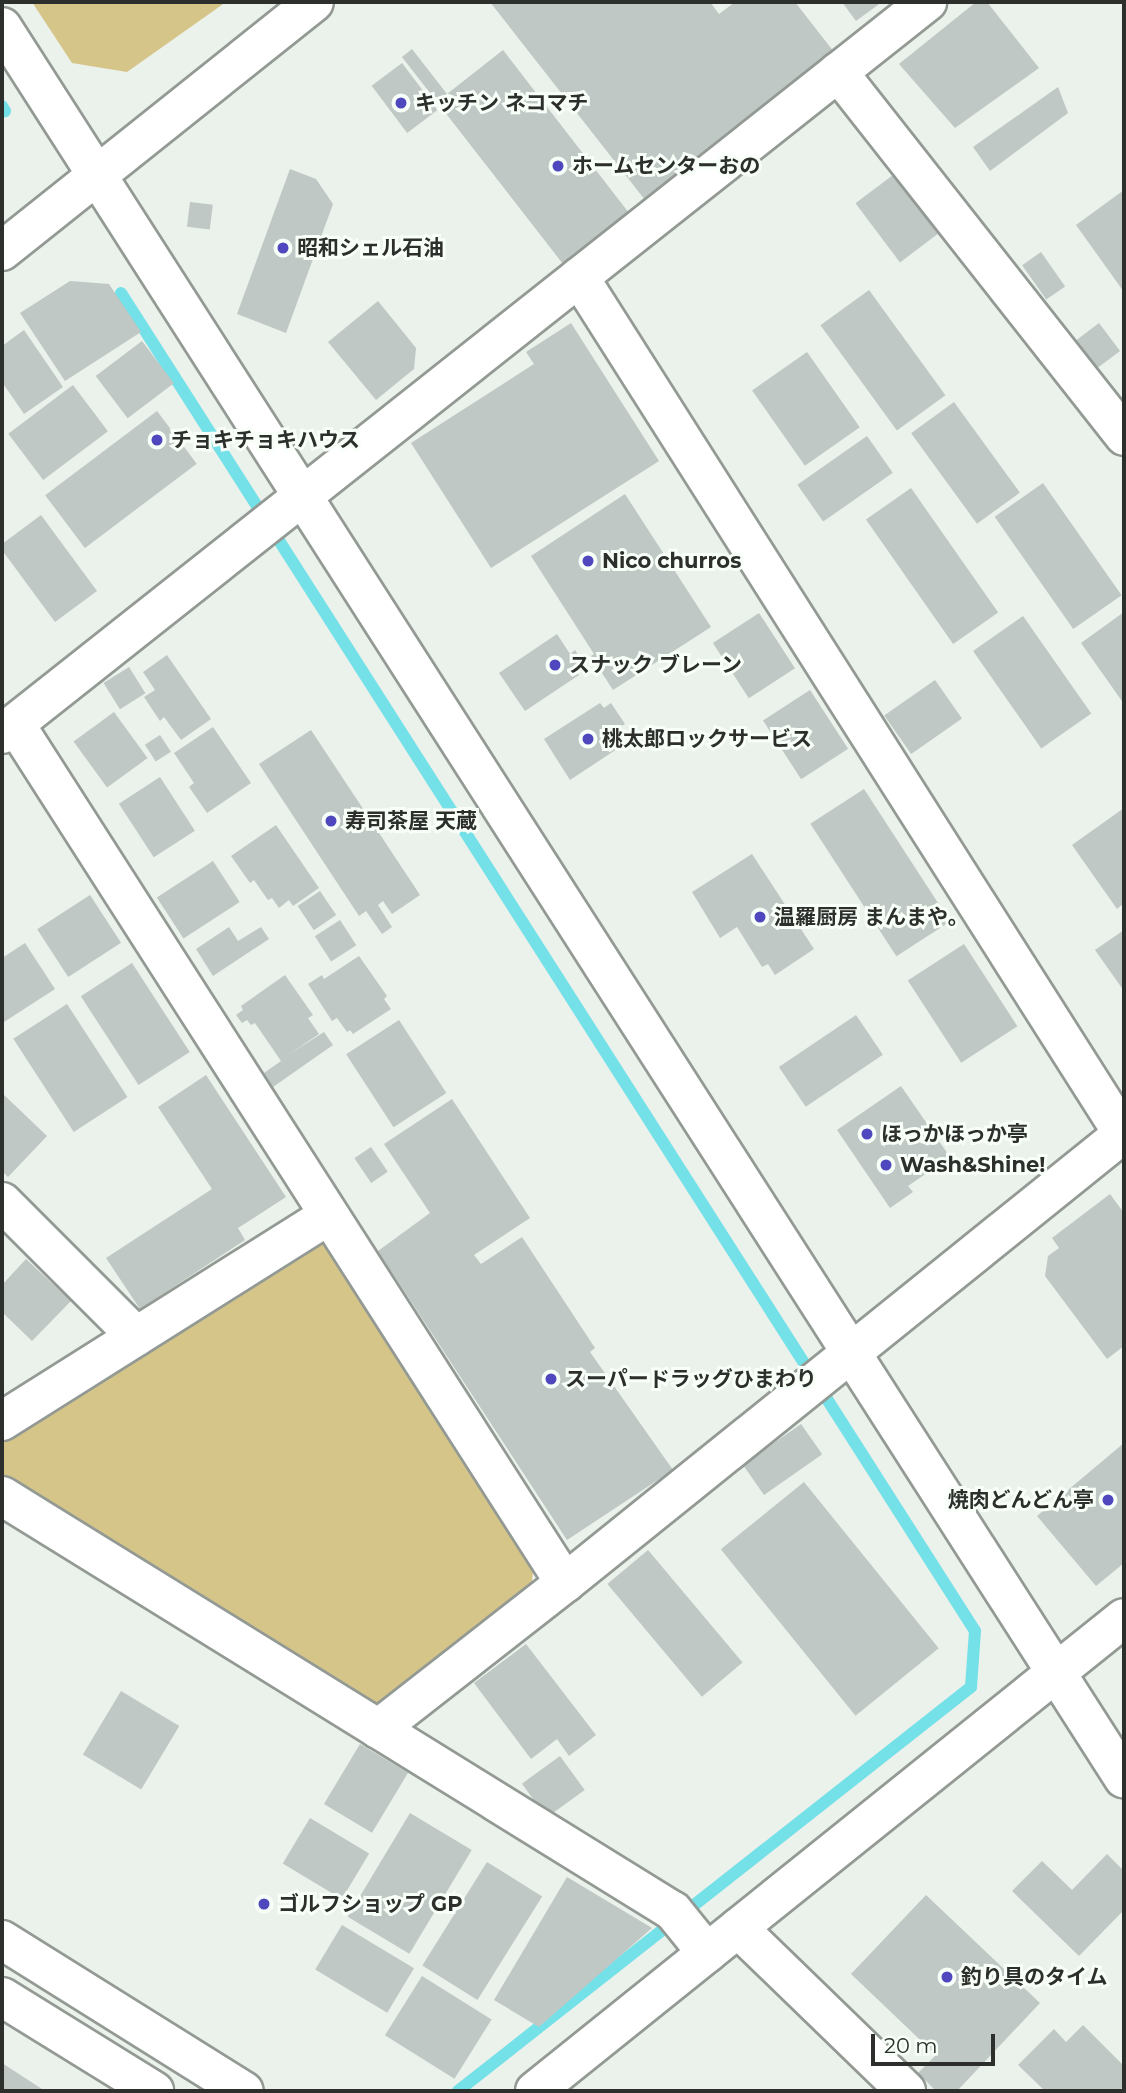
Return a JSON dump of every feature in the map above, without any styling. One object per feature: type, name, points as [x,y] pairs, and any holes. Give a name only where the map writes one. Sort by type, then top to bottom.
[{"type":"street","points":[[2,251],[314,2]]},
{"type":"street","points":[[565,1583],[329,1215],[8,729],[927,2]]},
{"type":"street","points":[[2,27],[96,175],[279,515],[828,1370],[1055,1672],[1124,1779]]},
{"type":"street","points":[[838,72],[1124,436]]},
{"type":"street","points":[[378,1729],[565,1583],[1124,1133],[579,277]]},
{"type":"street","points":[[2,1202],[136,1336]]},
{"type":"street","points":[[2,1420],[329,1215]]},
{"type":"street","points":[[2,1496],[378,1729],[688,1930],[738,1928],[1124,1618]]},
{"type":"street","points":[[738,1928],[906,2091]]},
{"type":"street","points":[[535,2091],[688,1930]]},
{"type":"street","points":[[2,1940],[244,2091]]},
{"type":"street","points":[[2,1997],[154,2091]]},
{"type":"shaded area","points":[[32,2],[226,2],[127,72],[72,63]]},
{"type":"shaded area","points":[[306,1239],[327,1243],[534,1565],[531,1588],[389,1703],[367,1704],[2,1476],[2,1432]]},
{"type":"building","points":[[490,2],[710,2],[719,14],[735,2],[795,2],[834,52],[645,200]]},
{"type":"building","points":[[842,2],[882,2],[856,21]]},
{"type":"building","points":[[976,2],[987,2],[1039,68],[955,128],[899,64]]},
{"type":"building","points":[[412,49],[447,94],[503,50],[629,213],[563,264],[402,57]]},
{"type":"building","points":[[402,63],[438,110],[407,133],[372,86]]},
{"type":"building","points":[[1058,87],[1068,113],[990,171],[973,147]]},
{"type":"building","points":[[290,169],[316,179],[333,204],[286,333],[237,314]]},
{"type":"building","points":[[897,172],[942,231],[900,262],[855,203]]},
{"type":"building","points":[[1124,190],[1124,292],[1076,225]]},
{"type":"building","points":[[190,202],[213,205],[210,230],[187,227]]},
{"type":"building","points":[[1041,252],[1065,286],[1046,300],[1022,265]]},
{"type":"building","points":[[70,281],[109,284],[141,332],[65,381],[20,313]]},
{"type":"building","points":[[869,290],[945,395],[897,430],[820,325]]},
{"type":"building","points":[[378,301],[416,348],[414,369],[376,400],[328,342]]},
{"type":"building","points":[[571,323],[659,461],[491,568],[411,443],[534,364],[526,352]]},
{"type":"building","points":[[1099,323],[1120,351],[1095,370],[1074,342]]},
{"type":"building","points":[[24,330],[63,387],[24,414],[2,382],[2,346]]},
{"type":"building","points":[[142,341],[174,383],[128,418],[96,376]]},
{"type":"building","points":[[807,352],[860,427],[805,466],[752,390]]},
{"type":"building","points":[[73,385],[108,431],[43,480],[8,434]]},
{"type":"building","points":[[954,402],[1020,493],[977,524],[911,433]]},
{"type":"building","points":[[157,411],[197,464],[85,548],[45,495]]},
{"type":"building","points":[[867,436],[893,473],[823,522],[797,485]]},
{"type":"building","points":[[1043,483],[1122,595],[1073,629],[995,517]]},
{"type":"building","points":[[911,488],[998,613],[953,644],[866,520]]},
{"type":"building","points":[[625,494],[711,627],[613,690],[591,656],[594,654],[531,556]]},
{"type":"building","points":[[41,515],[97,591],[55,622],[2,550],[2,544]]},
{"type":"building","points":[[1124,612],[1124,704],[1081,643]]},
{"type":"building","points":[[759,613],[795,668],[749,698],[713,643]]},
{"type":"building","points":[[1023,616],[1091,713],[1041,748],[973,651]]},
{"type":"building","points":[[557,634],[570,654],[575,650],[582,661],[574,667],[579,675],[525,711],[499,673]]},
{"type":"building","points":[[167,655],[211,719],[181,740],[164,717],[160,721],[144,697],[155,690],[143,672]]},
{"type":"building","points":[[129,667],[145,693],[120,709],[104,683]]},
{"type":"building","points":[[935,680],[962,719],[911,754],[884,716]]},
{"type":"building","points":[[810,690],[848,749],[801,779],[763,720]]},
{"type":"building","points":[[600,703],[604,708],[611,703],[625,724],[618,728],[626,743],[570,780],[544,739]]},
{"type":"building","points":[[114,712],[148,758],[107,788],[74,741]]},
{"type":"building","points":[[213,727],[251,783],[207,813],[189,787],[194,783],[174,753]]},
{"type":"building","points":[[311,730],[420,895],[392,914],[383,901],[378,905],[392,927],[382,934],[366,911],[359,916],[259,764]]},
{"type":"building","points":[[160,735],[171,752],[156,762],[145,745]]},
{"type":"building","points":[[160,777],[195,831],[154,857],[119,804]]},
{"type":"building","points":[[864,789],[950,922],[896,956],[810,824]]},
{"type":"building","points":[[1124,808],[1124,903],[1117,909],[1072,845]]},
{"type":"building","points":[[276,825],[319,888],[293,906],[289,900],[279,908],[272,898],[268,900],[254,880],[250,883],[231,856]]},
{"type":"building","points":[[752,854],[814,949],[775,975],[768,964],[762,967],[737,927],[720,938],[692,892]]},
{"type":"building","points":[[213,861],[240,902],[183,939],[157,897]]},
{"type":"building","points":[[320,891],[336,915],[314,930],[298,906]]},
{"type":"building","points":[[90,895],[121,943],[68,977],[37,929]]},
{"type":"building","points":[[340,920],[356,945],[331,961],[315,936]]},
{"type":"building","points":[[229,927],[238,941],[261,927],[269,939],[213,976],[196,949]]},
{"type":"building","points":[[1124,930],[1124,991],[1095,950]]},
{"type":"building","points":[[25,943],[55,989],[4,1022],[2,958]]},
{"type":"building","points":[[964,944],[1017,1026],[961,1063],[908,980]]},
{"type":"building","points":[[359,956],[387,996],[384,999],[391,1009],[353,1034],[350,1030],[347,1032],[337,1018],[332,1021],[308,984],[322,975],[324,979]]},
{"type":"building","points":[[132,963],[190,1052],[139,1085],[81,996]]},
{"type":"building","points":[[285,975],[313,1015],[308,1018],[319,1034],[288,1055],[324,1032],[333,1045],[273,1087],[264,1073],[281,1061],[255,1023],[251,1025],[247,1020],[242,1023],[236,1015],[243,1010],[241,1006]]},
{"type":"building","points":[[67,1004],[127,1097],[74,1132],[13,1039]]},
{"type":"building","points":[[856,1015],[883,1055],[806,1107],[779,1067]]},
{"type":"building","points":[[399,1020],[446,1093],[394,1127],[346,1054]]},
{"type":"building","points":[[206,1075],[286,1197],[238,1228],[245,1240],[140,1309],[106,1258],[212,1189],[158,1107]]},
{"type":"building","points":[[901,1086],[950,1157],[908,1186],[913,1192],[890,1208],[837,1130]]},
{"type":"building","points":[[2,1093],[47,1136],[8,1177],[2,1171]]},
{"type":"building","points":[[452,1099],[530,1218],[474,1255],[481,1264],[522,1237],[595,1348],[590,1352],[673,1470],[567,1540],[378,1251],[430,1213],[384,1144]]},
{"type":"building","points":[[371,1147],[388,1172],[371,1183],[354,1158]]},
{"type":"building","points":[[1110,1194],[1124,1213],[1124,1346],[1107,1359],[1045,1276],[1048,1256],[1059,1248],[1052,1238]]},
{"type":"building","points":[[26,1259],[71,1301],[32,1341],[2,1312],[2,1285]]},
{"type":"building","points":[[801,1424],[822,1454],[764,1495],[743,1465]]},
{"type":"building","points":[[1124,1443],[1124,1563],[1096,1586],[1037,1516]]},
{"type":"building","points":[[804,1482],[939,1648],[856,1716],[721,1549]]},
{"type":"building","points":[[648,1550],[742,1663],[702,1697],[607,1584]]},
{"type":"building","points":[[526,1644],[596,1735],[569,1756],[557,1739],[531,1759],[474,1683]]},
{"type":"building","points":[[121,1691],[179,1726],[141,1789],[83,1754]]},
{"type":"building","points":[[360,1744],[408,1773],[372,1833],[324,1804]]},
{"type":"building","points":[[560,1756],[585,1790],[547,1818],[522,1784]]},
{"type":"building","points":[[410,1813],[472,1850],[409,1954],[348,1917]]},
{"type":"building","points":[[310,1818],[369,1854],[342,1899],[283,1863]]},
{"type":"building","points":[[1107,1854],[1124,1871],[1124,1910],[1079,1956],[1012,1891],[1042,1861],[1072,1890]]},
{"type":"building","points":[[487,1862],[542,1896],[477,2000],[422,1965]]},
{"type":"building","points":[[567,1877],[652,1928],[539,2027],[494,2000]]},
{"type":"building","points":[[926,1895],[1040,2003],[957,2091],[936,2091],[918,2073],[936,2055],[851,1974]]},
{"type":"building","points":[[342,1925],[414,1968],[387,2013],[315,1970]]},
{"type":"building","points":[[422,1976],[492,2019],[454,2079],[385,2035]]},
{"type":"building","points":[[1083,2025],[1124,2066],[1124,2086],[1119,2091],[1045,2091],[1018,2065],[1054,2029],[1066,2042]]},
{"type":"building","points":[[2,2063],[45,2091],[2,2091]]},
{"type":"waterway","points":[[2,106],[5,111]]},
{"type":"waterway","points":[[121,293],[975,1631],[971,1687],[458,2091]]},
{"type":"place","name":"キッチン ネコマチ","points":[[401,103]]},
{"type":"place","name":"ホームセンターおの","points":[[558,166]]},
{"type":"place","name":"昭和シェル石油","points":[[283,248]]},
{"type":"place","name":"チョキチョキハウス","points":[[157,440]]},
{"type":"place","name":"Nico churros","points":[[588,561]]},
{"type":"place","name":"スナック ブレーン","points":[[555,665]]},
{"type":"place","name":"桃太郎ロックサービス","points":[[588,739]]},
{"type":"place","name":"寿司茶屋 天蔵","points":[[331,821]]},
{"type":"place","name":"温羅厨房 まんまや。","points":[[760,917]]},
{"type":"place","name":"ほっかほっか亭","points":[[867,1134]]},
{"type":"place","name":"Wash&Shine!","points":[[886,1165]]},
{"type":"place","name":"スーパードラッグひまわり","points":[[551,1379]]},
{"type":"place","name":"焼肉どんどん亭","points":[[1108,1500]]},
{"type":"place","name":"ゴルフショップ GP","points":[[264,1904]]},
{"type":"place","name":"釣り具のタイム","points":[[947,1977]]}]
